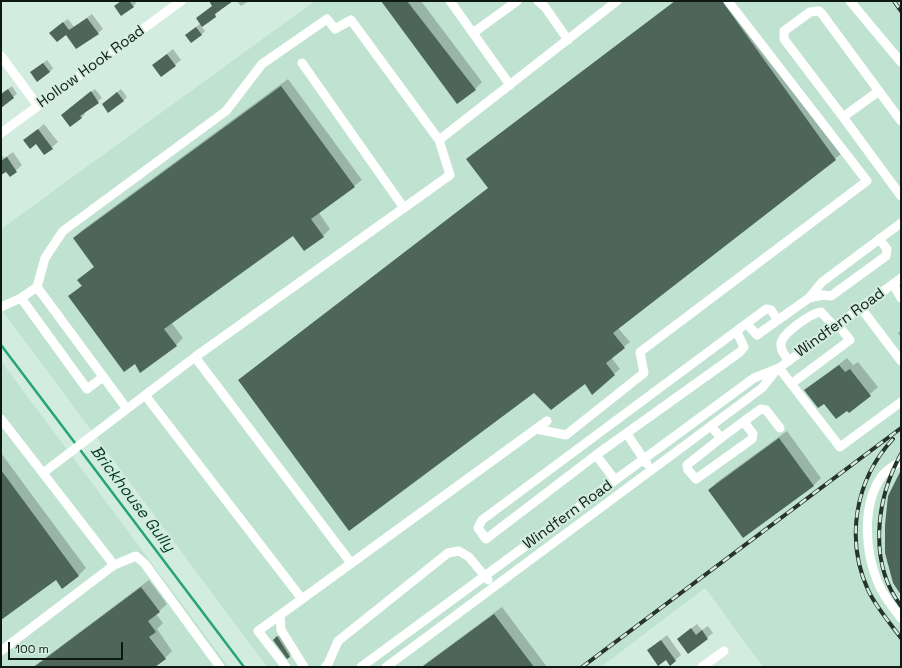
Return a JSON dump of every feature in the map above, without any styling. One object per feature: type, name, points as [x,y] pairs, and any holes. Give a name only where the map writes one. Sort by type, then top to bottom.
[{"type":"street","name":"Hollow Hook Road","points":[[1,133],[181,1]]},
{"type":"street","points":[[450,1],[510,85]]},
{"type":"street","points":[[473,33],[517,1]]},
{"type":"street","points":[[552,1],[541,4],[568,40]]},
{"type":"street","points":[[439,140],[617,1]]},
{"type":"street","points":[[850,1],[901,62]]},
{"type":"street","points":[[536,429],[566,434],[644,373],[640,352],[867,181],[732,2]]},
{"type":"street","points":[[901,120],[819,11],[810,12],[783,33],[784,39],[901,196]]},
{"type":"street","points":[[1,307],[20,298],[37,287],[45,258],[63,231],[226,111],[262,64],[327,19],[335,29],[351,20],[439,140],[450,175],[195,357],[42,473]]},
{"type":"street","points":[[1,56],[38,106]]},
{"type":"street","points":[[302,63],[404,208]]},
{"type":"street","points":[[843,118],[879,91]]},
{"type":"street","points":[[747,324],[757,335],[809,298],[822,282],[901,223]]},
{"type":"street","points":[[809,298],[823,295],[831,296],[886,256],[887,249],[880,239]]},
{"type":"street","name":"Windfern Road","points":[[361,667],[754,378],[779,368],[901,278]]},
{"type":"street","points":[[893,284],[901,298]]},
{"type":"street","points":[[37,287],[127,409]]},
{"type":"street","points":[[20,298],[87,389],[103,377]]},
{"type":"street","points":[[861,308],[901,361]]},
{"type":"street","points":[[737,332],[744,347],[740,352],[596,456],[486,539],[478,528],[482,520],[766,309],[771,310],[778,320]]},
{"type":"street","points":[[789,361],[782,351],[781,344],[784,337],[811,315],[821,312],[850,340],[791,384]]},
{"type":"street","points":[[195,357],[351,563]]},
{"type":"street","points":[[779,368],[840,447],[901,402]]},
{"type":"street","name":"Windfern Road","points":[[386,667],[762,388],[779,368]]},
{"type":"street","points":[[145,395],[302,599]]},
{"type":"street","points":[[740,424],[745,423],[753,434],[752,439],[696,479],[688,470],[686,465],[761,408],[766,410],[780,428]]},
{"type":"street","points":[[1,419],[114,565]]},
{"type":"street","points":[[286,667],[258,631],[547,421]]},
{"type":"street","points":[[711,426],[721,438]]},
{"type":"street","points":[[627,434],[651,470]]},
{"type":"street","points":[[596,456],[615,480]]},
{"type":"street","points":[[901,461],[883,474],[874,488],[870,504],[868,534],[871,560],[879,585],[901,618]]},
{"type":"street","points":[[325,667],[328,664],[338,641],[448,553],[459,551],[469,557],[493,588]]},
{"type":"street","points":[[1,651],[114,565],[136,556],[145,564],[220,667]]},
{"type":"street","points":[[280,615],[281,630],[304,667]]},
{"type":"street","points":[[702,667],[724,651]]},
{"type":"shaded area","points":[[315,1],[901,1],[901,667],[763,667],[705,588],[601,667],[267,667],[1,309],[1,229]]},
{"type":"shaded area","points":[[1,361],[142,550],[229,667],[1,667]]},
{"type":"building","points":[[121,1],[129,1],[134,7],[121,16],[114,6]]},
{"type":"building","points":[[209,1],[233,1],[215,14],[216,17],[202,27],[196,18],[212,6]]},
{"type":"building","points":[[381,1],[407,1],[476,90],[457,104]]},
{"type":"building","points":[[675,1],[722,1],[836,160],[613,333],[625,348],[606,363],[615,375],[592,395],[585,384],[551,410],[534,393],[349,531],[238,380],[488,188],[466,159]]},
{"type":"building","points":[[87,18],[99,34],[76,49],[66,35],[57,42],[49,33],[63,22],[69,30]]},
{"type":"building","points":[[196,27],[202,35],[191,43],[185,35]]},
{"type":"building","points":[[167,54],[176,66],[161,77],[152,65]]},
{"type":"building","points":[[43,63],[50,72],[37,82],[30,72]]},
{"type":"building","points":[[281,86],[355,187],[311,219],[324,237],[304,251],[293,236],[164,329],[177,346],[140,373],[135,364],[124,372],[68,296],[82,286],[77,280],[94,267],[73,238]]},
{"type":"building","points":[[8,89],[14,98],[1,108],[1,94]]},
{"type":"building","points":[[91,91],[99,103],[80,116],[82,118],[70,127],[61,115]]},
{"type":"building","points":[[117,92],[124,101],[108,113],[102,104]]},
{"type":"building","points":[[38,129],[53,149],[44,155],[36,144],[30,149],[23,140]]},
{"type":"building","points":[[7,157],[17,172],[10,177],[6,172],[1,175],[1,161]]},
{"type":"building","points":[[839,365],[845,372],[850,369],[871,396],[849,413],[847,411],[836,419],[824,404],[818,408],[804,390]]},
{"type":"building","points":[[779,438],[814,486],[743,538],[708,490]]},
{"type":"building","points":[[1,470],[79,576],[62,589],[56,580],[1,620]]},
{"type":"building","points":[[901,470],[901,595],[893,583],[885,553],[885,525],[888,496]]},
{"type":"building","points":[[141,587],[160,612],[148,621],[156,632],[149,637],[166,659],[155,667],[34,667]]},
{"type":"building","points":[[494,614],[534,667],[422,667]]},
{"type":"building","points":[[691,628],[696,635],[702,630],[708,639],[688,654],[677,639]]},
{"type":"building","points":[[277,636],[290,657],[287,659],[273,640]]},
{"type":"building","points":[[661,640],[676,661],[670,666],[666,660],[658,666],[647,650]]},
{"type":"waterway","name":"Brickhouse Gully","points":[[1,345],[244,667]]},
{"type":"railway","points":[[894,1],[901,11]]},
{"type":"railway","points":[[582,667],[901,428]]},
{"type":"railway","points":[[893,439],[880,455],[862,491],[856,531],[857,551],[861,571],[868,590],[879,609],[901,638]]},
{"type":"railway","points":[[901,454],[892,472],[886,491],[881,511],[879,531],[880,551],[884,570],[890,589],[901,606]]}]
